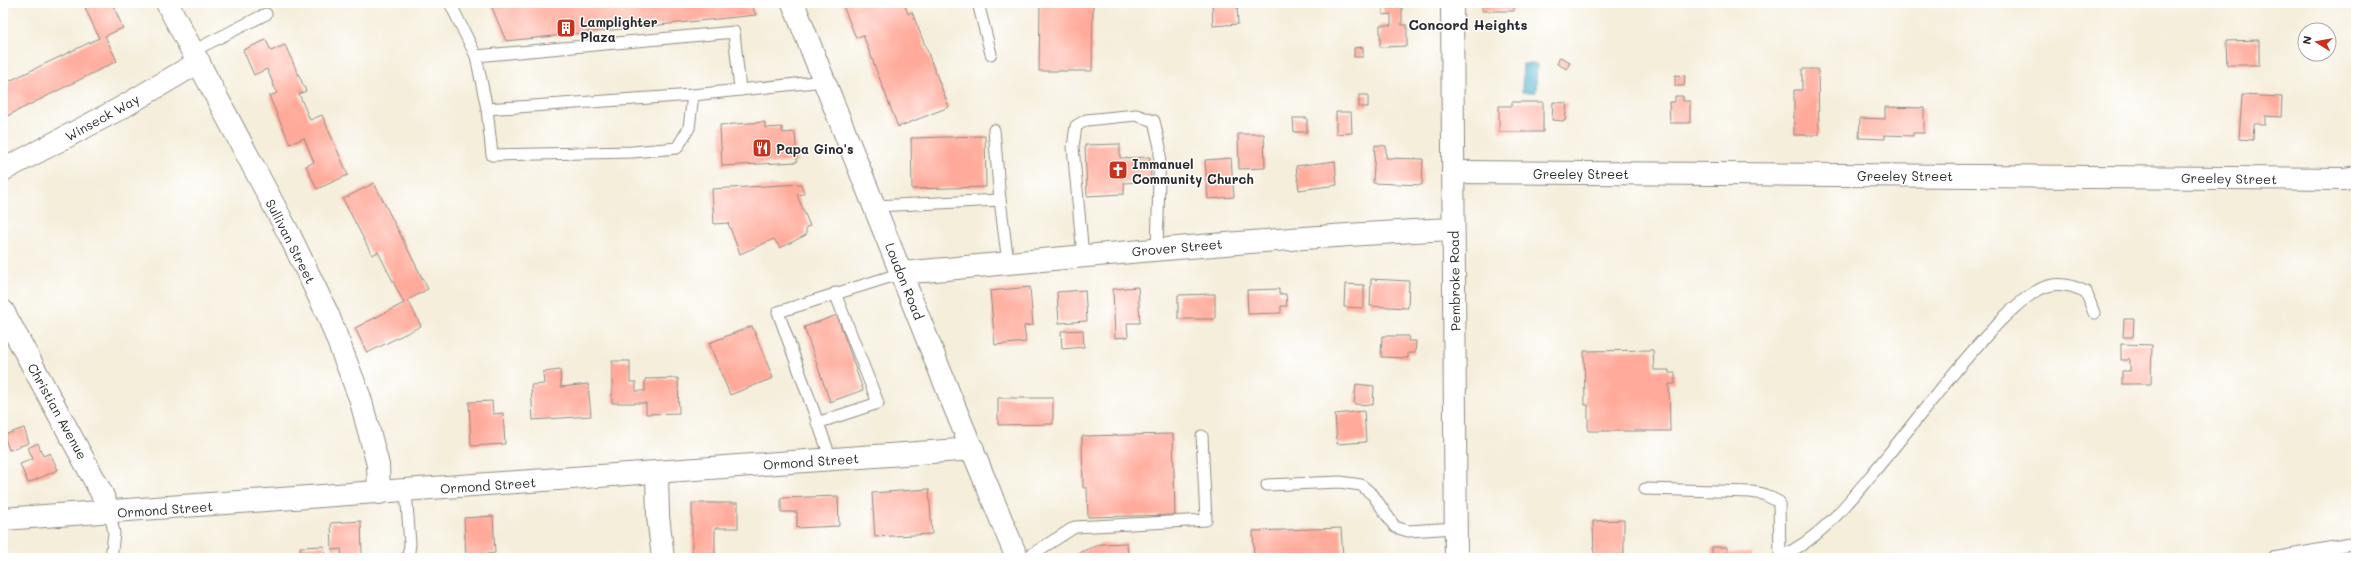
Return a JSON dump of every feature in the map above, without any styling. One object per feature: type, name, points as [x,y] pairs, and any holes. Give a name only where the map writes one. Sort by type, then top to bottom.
[{"type":"street","name":"Sullivan Street","points":[[167,3],[290,236],[328,315],[360,398],[378,465],[379,493]]},
{"type":"street","name":"Loudon Road","points":[[793,3],[952,401],[1017,558]]},
{"type":"street","name":"Pembroke Road","points":[[1452,3],[1456,558]]},
{"type":"street","name":"Winseck Way","points":[[3,170],[121,108],[196,56]]},
{"type":"street","name":"Greeley Street","points":[[1453,172],[2336,179],[2356,177]]},
{"type":"street","name":"Grover Street","points":[[902,273],[1157,249],[1453,229]]},
{"type":"street","name":"Christian Avenue","points":[[3,311],[101,492],[110,513]]},
{"type":"street","name":"Ormond Street","points":[[3,519],[110,513],[973,449]]},
{"type":"street","points":[[656,472],[658,516],[663,558]]},
{"type":"lane","points":[[450,3],[476,56],[487,108],[492,155],[632,152],[677,148],[689,128],[693,96]]},
{"type":"lane","points":[[978,3],[991,54]]},
{"type":"lane","points":[[196,56],[266,14]]},
{"type":"lane","points":[[476,56],[734,32],[740,90]]},
{"type":"lane","points":[[487,108],[693,96],[824,81]]},
{"type":"lane","points":[[1083,256],[1073,146],[1076,126],[1086,120],[1136,115],[1154,121],[1160,147],[1157,249]]},
{"type":"lane","points":[[994,130],[1000,200],[1008,263]]},
{"type":"lane","points":[[875,206],[1000,200]]},
{"type":"lane","points":[[831,459],[778,312],[902,273]]},
{"type":"lane","points":[[1645,489],[1750,492],[1763,494],[1779,502],[1780,557],[1800,548],[1836,518],[1961,363],[1996,324],[2021,302],[2048,286],[2072,285],[2086,292],[2094,313]]},
{"type":"lane","points":[[817,423],[878,403],[835,294]]},
{"type":"lane","points":[[1026,558],[1074,527],[1206,520],[1202,436]]},
{"type":"lane","points":[[1267,485],[1340,482],[1361,485],[1373,495],[1395,527],[1408,531],[1456,528]]},
{"type":"lane","points":[[406,491],[410,544],[408,558]]},
{"type":"lane","points":[[110,513],[114,533],[111,558]]},
{"type":"lane","points":[[2273,558],[2294,556],[2356,542]]},
{"type":"water","points":[[1523,64],[1537,64],[1536,92],[1522,92]]},
{"type":"building","points":[[83,3],[112,3],[123,28],[105,36],[117,61],[3,118],[3,84],[99,38]]},
{"type":"building","name":"Lamplighter Plaza","points":[[490,3],[751,3],[756,15],[506,41]]},
{"type":"building","points":[[842,3],[904,3],[908,14],[912,12],[949,107],[898,127],[863,35],[856,38]]},
{"type":"building","points":[[1040,3],[1093,3],[1092,71],[1039,71]]},
{"type":"building","points":[[1212,3],[1237,3],[1238,24],[1213,26]]},
{"type":"building","points":[[1383,3],[1402,3],[1402,25],[1407,25],[1407,46],[1380,47],[1380,25],[1391,25],[1391,14],[1383,15]]},
{"type":"building","points":[[1482,3],[1537,3],[1537,6],[1514,6],[1514,11],[1482,11]]},
{"type":"building","points":[[266,40],[271,51],[285,45],[306,91],[299,94],[310,120],[322,115],[348,175],[317,189],[306,166],[314,162],[304,138],[290,144],[269,96],[277,93],[267,69],[254,75],[243,50]]},
{"type":"building","points":[[2259,40],[2259,65],[2227,65],[2226,41]]},
{"type":"building","points":[[1363,47],[1363,57],[1354,57],[1354,48]]},
{"type":"building","points":[[1560,57],[1570,62],[1567,69],[1557,64]]},
{"type":"building","points":[[1802,69],[1818,69],[1819,135],[1794,135],[1794,90],[1802,90]]},
{"type":"building","points":[[1675,75],[1685,76],[1684,86],[1675,86]]},
{"type":"building","points":[[1359,95],[1368,95],[1368,107],[1359,107]]},
{"type":"building","points":[[2242,95],[2282,97],[2281,117],[2265,116],[2265,124],[2254,124],[2253,140],[2239,139]]},
{"type":"building","points":[[1675,96],[1683,96],[1683,101],[1690,101],[1690,123],[1670,123],[1669,102],[1675,102]]},
{"type":"building","points":[[1512,102],[1543,102],[1543,132],[1499,132],[1499,106],[1512,106]]},
{"type":"building","points":[[1553,102],[1567,103],[1565,121],[1552,120]]},
{"type":"building","points":[[1885,107],[1924,108],[1924,133],[1913,133],[1913,136],[1885,135],[1885,139],[1859,138],[1860,118],[1885,119]]},
{"type":"building","points":[[1336,112],[1351,112],[1352,133],[1336,134]]},
{"type":"building","points":[[1293,118],[1307,118],[1307,132],[1294,132]]},
{"type":"building","points":[[765,122],[765,128],[782,127],[783,133],[795,132],[797,162],[722,166],[720,125]]},
{"type":"building","points":[[1238,134],[1264,134],[1265,168],[1239,169]]},
{"type":"building","points":[[985,136],[986,187],[912,189],[911,138]]},
{"type":"building","name":"Immanuel Community Church","points":[[1120,144],[1120,158],[1150,157],[1151,181],[1124,183],[1124,194],[1087,196],[1085,145]]},
{"type":"building","points":[[1375,145],[1386,146],[1386,158],[1423,159],[1422,185],[1373,183]]},
{"type":"building","points":[[1231,158],[1234,197],[1208,199],[1205,160]]},
{"type":"building","points":[[1335,161],[1337,185],[1299,190],[1296,166]]},
{"type":"building","points":[[374,183],[428,289],[408,300],[421,326],[367,353],[355,328],[404,303],[378,252],[372,255],[343,199]]},
{"type":"building","points":[[801,184],[804,194],[797,195],[810,226],[806,227],[806,235],[780,248],[774,239],[740,254],[728,223],[714,224],[712,189]]},
{"type":"building","points":[[1371,279],[1409,281],[1408,308],[1370,306]]},
{"type":"building","points":[[1345,284],[1364,285],[1364,308],[1344,307]]},
{"type":"building","points":[[1030,287],[1033,325],[1024,326],[1026,342],[995,345],[990,291]]},
{"type":"building","points":[[1138,287],[1140,323],[1127,323],[1128,337],[1115,338],[1113,289]]},
{"type":"building","points":[[1279,289],[1279,294],[1286,294],[1287,306],[1281,306],[1281,313],[1248,314],[1247,290]]},
{"type":"building","points":[[1085,290],[1087,321],[1059,323],[1057,292]]},
{"type":"building","points":[[1215,294],[1215,319],[1178,319],[1178,295]]},
{"type":"building","points":[[837,315],[863,390],[830,402],[804,327]]},
{"type":"building","points":[[2124,319],[2134,319],[2133,337],[2123,337]]},
{"type":"building","points":[[752,326],[773,378],[730,395],[709,343]]},
{"type":"building","points":[[1083,330],[1084,347],[1062,349],[1061,331]]},
{"type":"building","points":[[1382,336],[1409,336],[1408,341],[1416,341],[1415,353],[1408,353],[1408,358],[1381,357]]},
{"type":"building","points":[[2121,344],[2152,345],[2151,384],[2122,384],[2122,371],[2130,371],[2130,360],[2121,360]]},
{"type":"building","points":[[1653,350],[1654,370],[1669,370],[1669,373],[1675,373],[1675,384],[1669,384],[1670,431],[1588,431],[1588,405],[1585,405],[1584,351]]},
{"type":"building","points":[[612,361],[630,361],[630,382],[636,382],[636,391],[645,391],[645,379],[678,378],[679,413],[646,414],[646,403],[612,403]]},
{"type":"building","points":[[560,370],[561,387],[588,384],[591,416],[533,420],[531,385],[544,384],[543,372]]},
{"type":"building","points":[[1356,384],[1374,386],[1373,405],[1354,404]]},
{"type":"building","points":[[998,398],[1053,398],[1053,424],[998,425]]},
{"type":"building","points":[[492,401],[493,414],[503,413],[505,444],[471,446],[469,402]]},
{"type":"building","points":[[1364,411],[1366,442],[1337,444],[1335,414]]},
{"type":"building","points":[[24,428],[29,443],[9,450],[4,435]]},
{"type":"building","points":[[1173,434],[1175,515],[1088,517],[1087,488],[1083,488],[1082,436]]},
{"type":"building","points":[[38,443],[43,456],[50,453],[58,470],[28,483],[20,464],[33,459],[28,448]]},
{"type":"building","points":[[929,489],[932,534],[875,537],[872,493]]},
{"type":"building","points":[[838,496],[839,526],[797,528],[797,512],[781,512],[781,498]]},
{"type":"building","points":[[692,503],[738,503],[738,528],[715,528],[715,558],[692,558]]},
{"type":"building","points":[[493,516],[495,553],[487,554],[487,558],[466,558],[464,518]]},
{"type":"building","points":[[1624,520],[1624,558],[1594,558],[1593,521]]},
{"type":"building","points":[[361,521],[362,556],[342,557],[341,549],[332,550],[331,523]]},
{"type":"building","points":[[1341,528],[1343,558],[1254,558],[1253,531]]},
{"type":"building","points":[[1127,543],[1128,558],[1077,558],[1075,554],[1101,544]]},
{"type":"building","points":[[324,546],[325,558],[301,558],[300,547]]},
{"type":"building","points":[[1712,547],[1727,547],[1727,553],[1752,553],[1752,558],[1712,558]]},
{"type":"place","name":"Lamplighter Plaza","points":[[566,28]]},
{"type":"place","name":"Papa Gino's","points":[[762,148]]},
{"type":"place","name":"Immanuel Community Church","points":[[1118,170]]},
{"type":"district","name":"Concord Heights","points":[[1468,24]]}]
